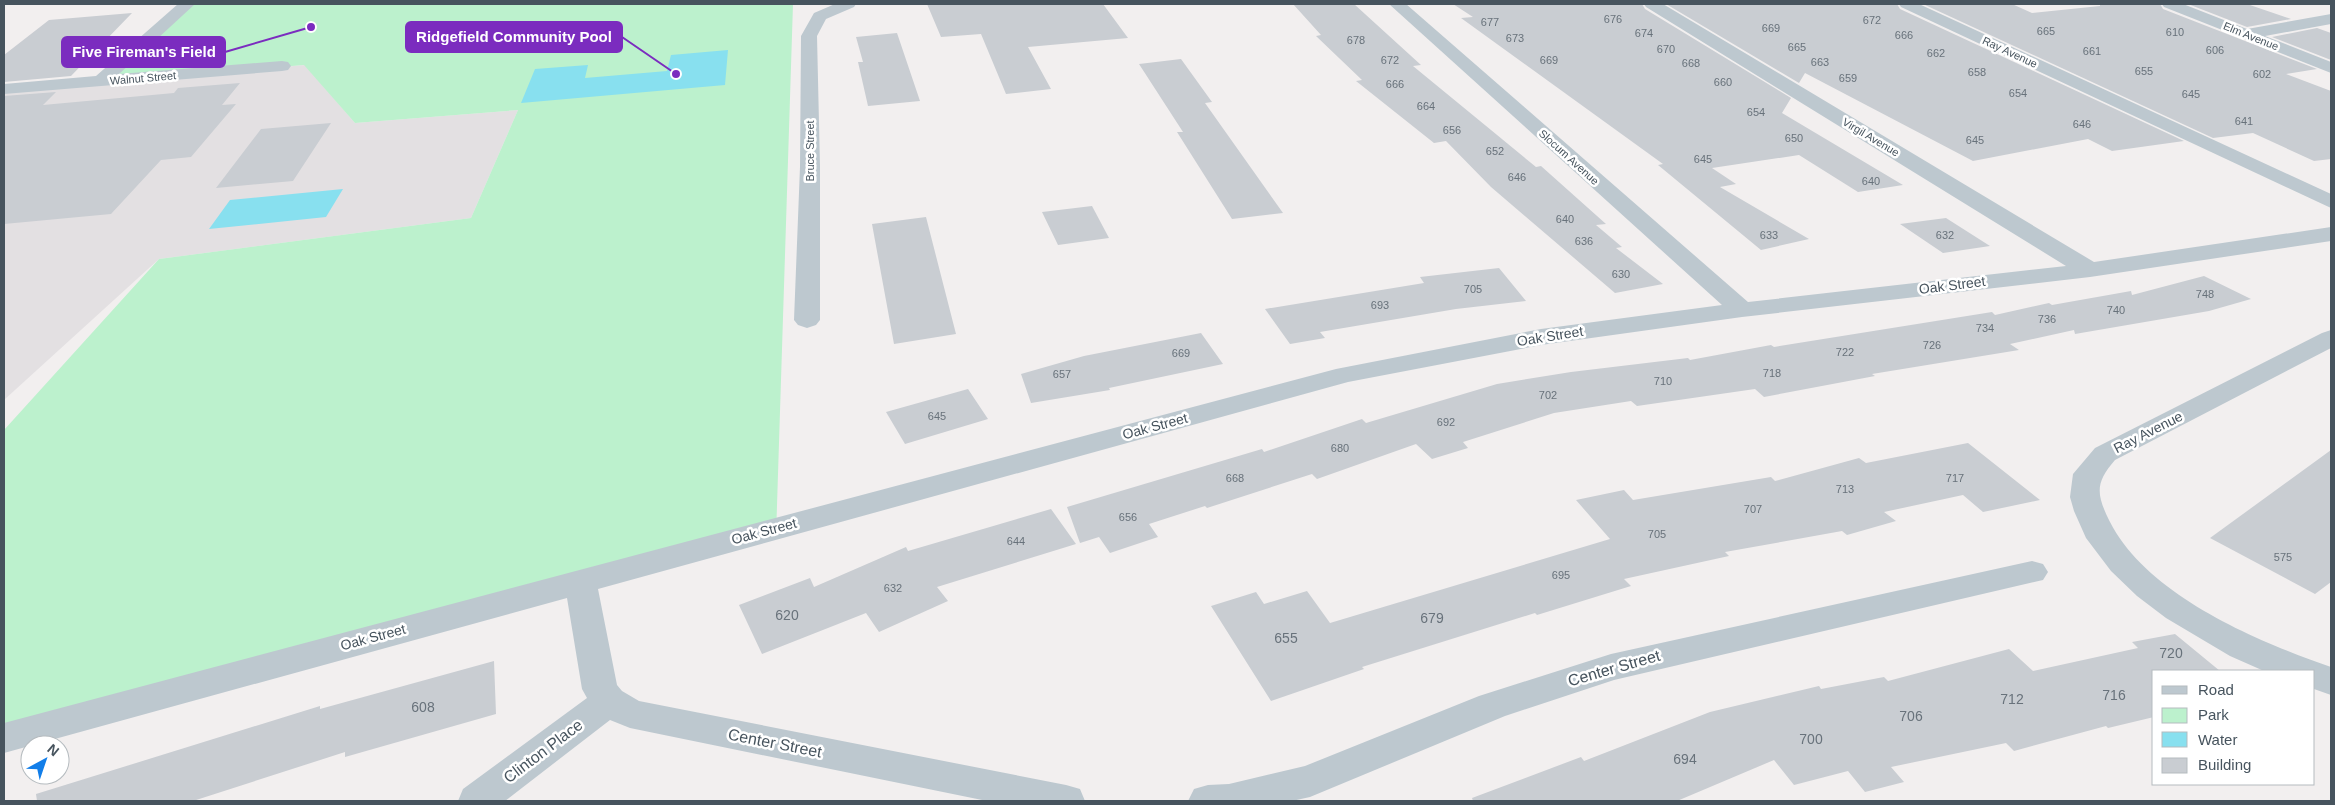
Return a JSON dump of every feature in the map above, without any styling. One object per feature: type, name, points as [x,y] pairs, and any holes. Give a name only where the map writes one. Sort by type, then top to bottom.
[{"type":"street","points":[[100,82],[187,4]]},
{"type":"street","name":"Bruce Street","points":[[807,320],[810,167],[809,36],[820,16],[848,4]]},
{"type":"street","name":"Slocum Avenue","points":[[1397,4],[1742,310]]},
{"type":"street","name":"Virgil Avenue","points":[[1652,4],[2090,270]]},
{"type":"street","name":"Ray Avenue","points":[[1907,4],[2331,202]]},
{"type":"street","name":"Elm Avenue","points":[[2170,4],[2331,68]]},
{"type":"street","points":[[2247,34],[2331,19]]},
{"type":"street","name":"Walnut Street","points":[[4,89],[282,66]]},
{"type":"street","name":"Oak Street","points":[[4,738],[1345,375],[1541,337],[1742,310],[2090,270],[2331,234]]},
{"type":"street","name":"Ray Avenue","points":[[2299,670],[2237,644],[2182,612],[2141,582],[2114,554],[2093,524],[2084,496],[2088,473],[2105,454],[2331,338]]},
{"type":"street","name":"Center Street","points":[[1208,801],[1229,800],[1310,781],[1492,706],[1611,667],[1708,643],[2032,572]]},
{"type":"street","points":[[580,581],[600,689],[609,701]]},
{"type":"street","points":[[2315,676],[2331,682]]},
{"type":"street","name":"Center Street","points":[[609,701],[630,714],[1066,801]]},
{"type":"street","name":"Clinton Place","points":[[477,801],[609,701]]},
{"type":"shaded area","points":[[305,65],[355,123],[518,110],[471,218],[159,259],[4,400],[4,91]]},
{"type":"green space","points":[[184,4],[793,4],[776,537],[4,735],[4,430],[159,259],[471,218],[518,110],[355,123],[304,65],[100,82]]},
{"type":"water","points":[[728,50],[725,85],[521,103],[535,69],[588,65],[585,78],[667,71],[671,55]]},
{"type":"water","points":[[343,189],[326,217],[209,229],[230,200]]},
{"type":"building","points":[[927,4],[1103,4],[1128,38],[1028,47],[1051,89],[1006,94],[981,34],[941,37]]},
{"type":"building","points":[[1293,4],[1354,4],[1421,65],[1413,66],[1536,167],[1541,166],[1606,224],[1596,225],[1622,247],[1616,248],[1663,284],[1615,293],[1491,187],[1446,141],[1434,143],[1356,81],[1362,80],[1316,36],[1321,35]]},
{"type":"building","points":[[1453,4],[1642,4],[1645,9],[1791,98],[1782,113],[1903,185],[1858,192],[1799,155],[1712,168],[1736,184],[1720,187],[1809,239],[1761,250],[1658,165],[1663,164],[1461,18],[1473,17]]},
{"type":"building","points":[[1666,4],[1897,4],[1900,9],[2184,141],[2112,151],[2088,139],[1973,161],[1805,73],[1799,83]]},
{"type":"building","points":[[1923,4],[2012,4],[2032,13],[2100,6],[2100,4],[2160,4],[2163,9],[2317,69],[2286,74],[2331,91],[2331,159],[2314,161],[2253,133],[2213,138]]},
{"type":"building","points":[[2188,4],[2247,4],[2291,19],[2247,27]]},
{"type":"building","points":[[132,13],[71,76],[4,82],[4,55],[49,20]]},
{"type":"building","points":[[2317,28],[2331,33],[2331,60],[2272,37]]},
{"type":"building","points":[[897,33],[920,101],[868,106],[858,62],[863,62],[856,37]]},
{"type":"building","points":[[1181,59],[1212,102],[1205,103],[1283,213],[1232,219],[1177,132],[1183,132],[1139,64]]},
{"type":"building","points":[[240,83],[222,105],[236,104],[191,157],[161,160],[111,214],[4,224],[4,96],[56,92],[43,105],[174,93],[178,88]]},
{"type":"building","points":[[331,123],[293,181],[216,188],[261,129]]},
{"type":"building","points":[[1092,206],[1109,238],[1058,245],[1042,212]]},
{"type":"building","points":[[926,217],[956,334],[894,344],[872,224]]},
{"type":"building","points":[[1946,218],[1990,246],[1943,253],[1900,224]]},
{"type":"building","points":[[1499,268],[1526,301],[1456,309],[1320,332],[1325,338],[1290,344],[1265,309],[1424,283],[1420,277]]},
{"type":"building","points":[[2204,276],[2251,299],[2209,311],[2075,334],[2074,330],[2010,344],[2019,350],[1872,374],[1875,376],[1764,397],[1755,389],[1637,406],[1631,401],[1554,413],[1463,442],[1468,448],[1432,459],[1416,444],[1317,479],[1312,474],[1207,508],[1205,506],[1149,524],[1158,537],[1110,553],[1099,537],[1080,543],[1067,507],[1262,449],[1264,452],[1362,419],[1366,423],[1497,384],[1571,372],[1688,358],[1690,360],[1771,345],[1774,347],[1992,312],[1995,315],[2049,303],[2052,305],[2131,291],[2132,295]]},
{"type":"building","points":[[1201,333],[1223,364],[1109,388],[1110,390],[1031,403],[1021,374],[1084,356]]},
{"type":"building","points":[[968,389],[988,419],[905,444],[886,412]]},
{"type":"building","points":[[1968,443],[2040,500],[1983,512],[1963,495],[1884,512],[1896,521],[1847,535],[1842,531],[1725,552],[1729,556],[1624,579],[1631,586],[1537,615],[1535,613],[1362,667],[1364,669],[1271,701],[1211,606],[1256,592],[1264,604],[1307,591],[1330,623],[1610,539],[1576,500],[1624,490],[1633,500],[1771,477],[1775,481],[1859,458],[1866,463]]},
{"type":"building","points":[[2331,450],[2331,582],[2315,594],[2210,538]]},
{"type":"building","points":[[1051,509],[1076,544],[937,587],[948,601],[879,632],[866,613],[762,654],[739,605],[810,578],[814,587],[906,547],[908,551]]},
{"type":"building","points":[[2175,634],[2219,670],[2152,670],[2152,717],[2108,728],[2106,726],[2014,751],[2006,743],[1891,767],[1904,782],[1865,792],[1848,771],[1794,785],[1774,760],[1677,801],[1473,801],[1472,798],[1581,757],[1584,761],[1710,712],[1819,686],[1821,689],[1884,677],[1888,681],[2009,649],[2033,671],[2138,648],[2132,642]]},
{"type":"building","points":[[494,661],[496,714],[345,757],[345,752],[193,801],[37,801],[36,794],[320,706],[320,709]]},
{"type":"place","name":"Five Fireman's Field","points":[[311,27]]},
{"type":"place","name":"Ridgefield Community Pool","points":[[676,74]]}]
